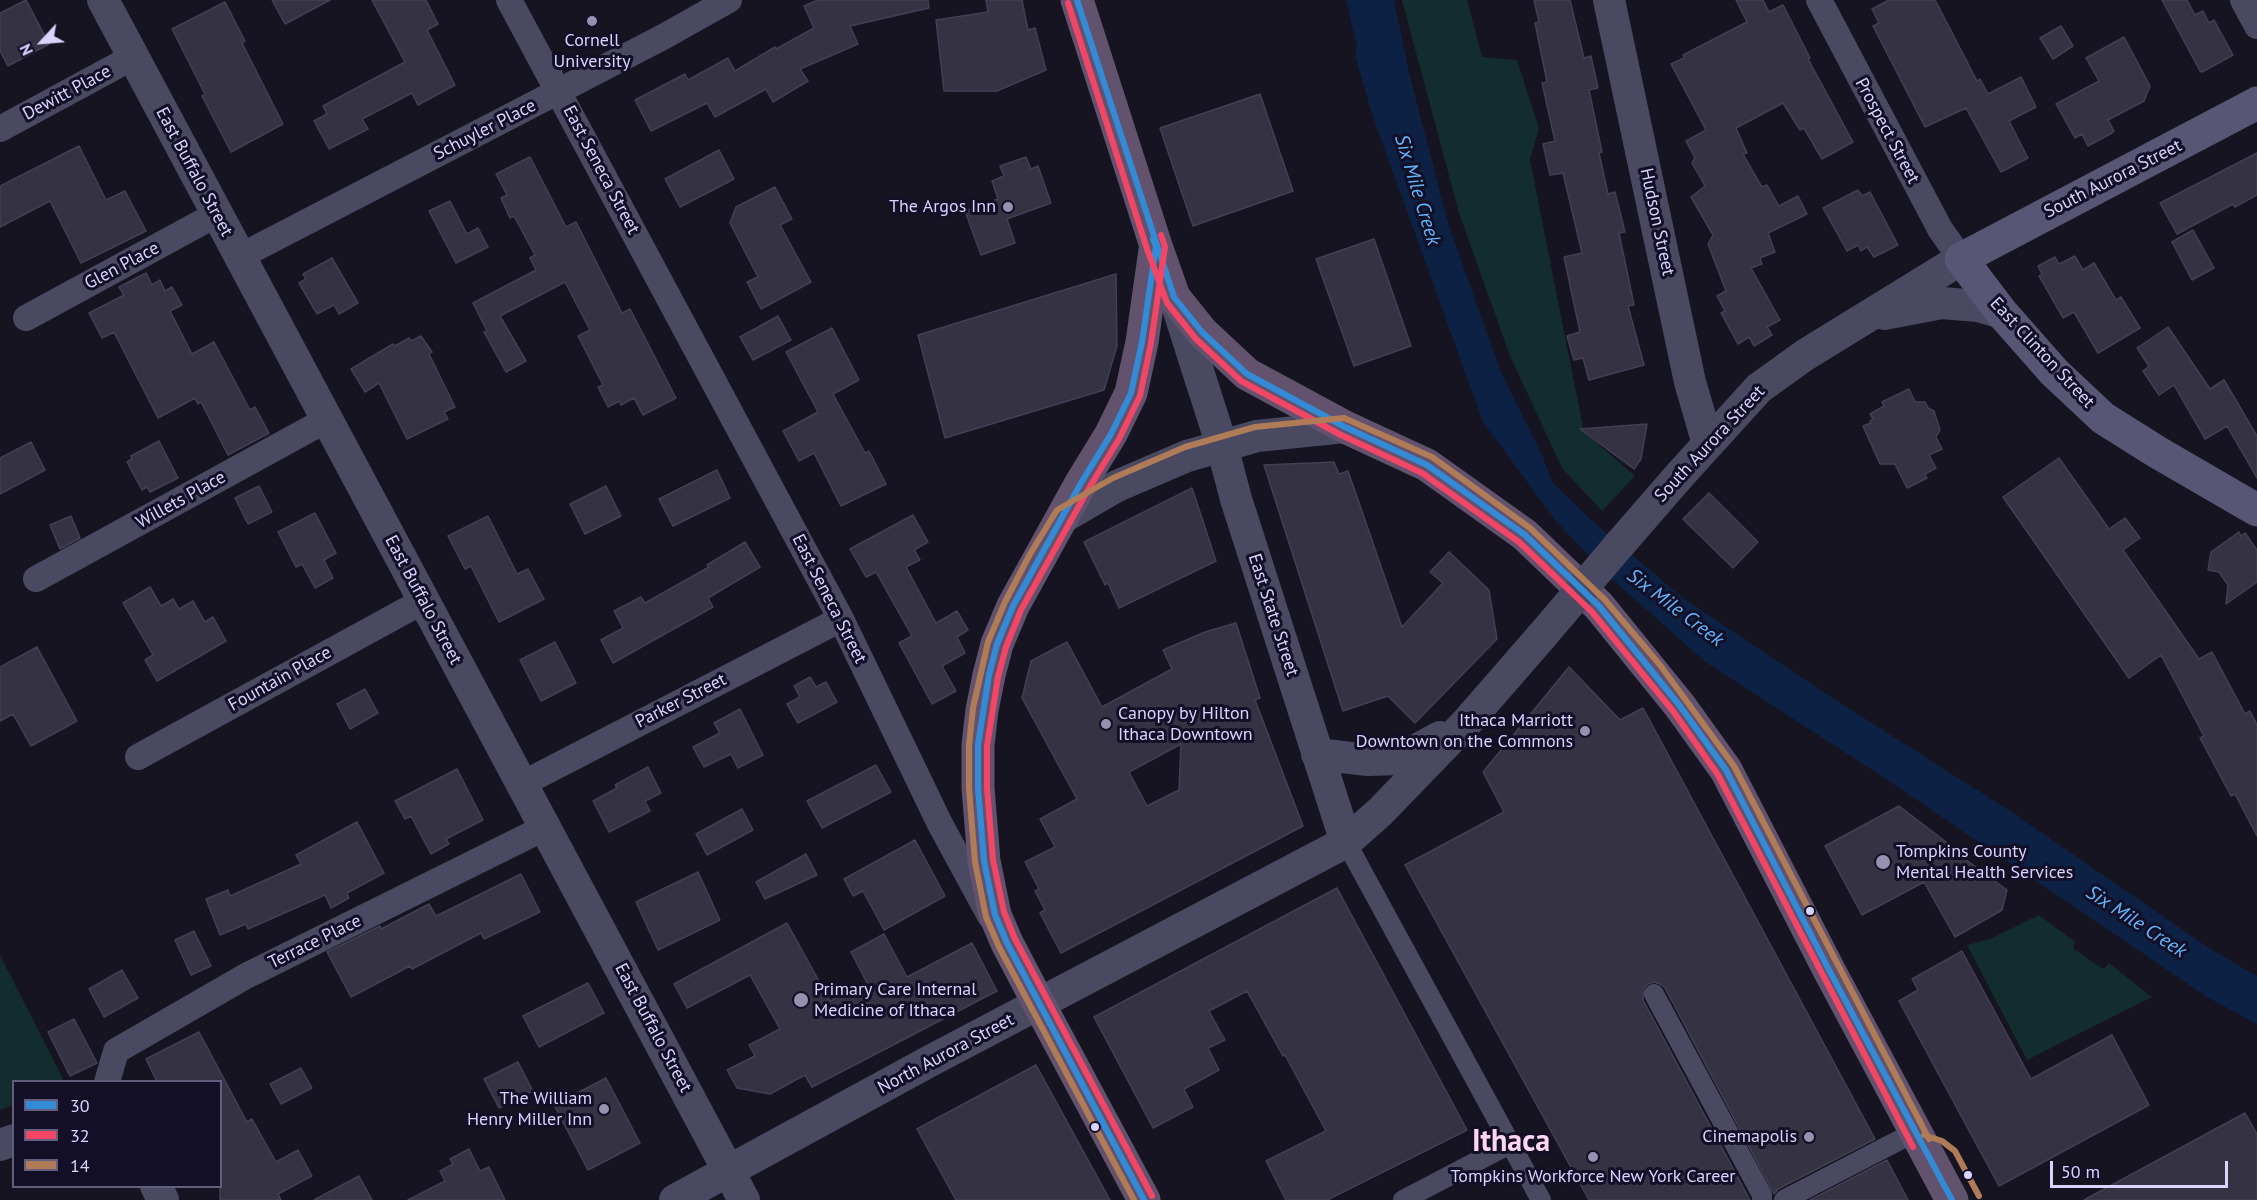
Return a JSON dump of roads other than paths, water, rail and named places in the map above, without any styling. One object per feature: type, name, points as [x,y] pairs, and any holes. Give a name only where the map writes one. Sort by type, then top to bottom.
[{"type":"highway","name":"East State Street","points":[[1077,0],[1155,246],[1174,297]]},
{"type":"highway","points":[[1007,943],[995,915],[984,861],[978,788],[978,745],[982,710],[997,644],[1013,606],[1081,483],[1112,434],[1131,393],[1142,342],[1155,246]]},
{"type":"highway","points":[[1174,297],[1202,332],[1247,374],[1345,427],[1427,465],[1525,535],[1599,606],[1653,671],[1726,770],[1952,1200]]},
{"type":"highway","name":"East Seneca Street","points":[[1007,943],[1144,1200]]},
{"type":"main road","name":"South Aurora Street","points":[[1961,259],[2257,103]]},
{"type":"main road","name":"East Clinton Street","points":[[1961,259],[2002,313],[2054,372],[2103,418],[2257,510]]},
{"type":"street","name":"East Buffalo Street","points":[[103,0],[744,1200]]},
{"type":"street","name":"East Seneca Street","points":[[509,0],[841,619],[979,900],[1007,943]]},
{"type":"street","name":"Schuyler Place","points":[[239,257],[559,92],[729,0]]},
{"type":"street","name":"Hudson Street","points":[[1609,0],[1690,382],[1708,444]]},
{"type":"street","name":"Prospect Street","points":[[1819,0],[1940,229],[1961,259]]},
{"type":"street","points":[[2243,0],[2257,26]]},
{"type":"street","name":"Dewitt Place","points":[[0,129],[133,57]]},
{"type":"street","name":"Glen Place","points":[[26,318],[218,214]]},
{"type":"street","name":"South Aurora Street","points":[[1346,842],[1380,812],[1467,722],[1679,476],[1760,388],[1805,355],[1961,259]]},
{"type":"street","name":"East State Street","points":[[1174,297],[1346,842],[1541,1200]]},
{"type":"street","points":[[1862,319],[1942,303],[1978,306],[2002,313]]},
{"type":"street","name":"Willets Place","points":[[36,579],[326,420]]},
{"type":"street","points":[[1062,518],[1117,486],[1187,456],[1257,436],[1345,427]]},
{"type":"street","name":"Fountain Place","points":[[138,758],[423,601]]},
{"type":"street","name":"Parker Street","points":[[522,784],[841,619]]},
{"type":"street","points":[[1317,754],[1368,760],[1400,759],[1467,722]]},
{"type":"street","name":"Terrace Place","points":[[108,1080],[116,1051],[246,976],[546,826]]},
{"type":"street","name":"North Aurora Street","points":[[675,1200],[930,1060],[1346,842]]},
{"type":"street","points":[[1654,994],[1762,1195],[1762,1200]]},
{"type":"street","points":[[1784,1200],[1915,1132]]},
{"type":"street","points":[[1415,1197],[1510,1144]]},
{"type":"water","name":"Six Mile Creek","points":[[1346,0],[1394,0],[1408,68],[1448,223],[1500,370],[1543,457],[1552,482],[1591,520],[1684,599],[1828,695],[2013,813],[2212,950],[2257,976],[2257,1024],[2207,997],[1883,777],[1707,663],[1608,576],[1556,521],[1483,422],[1372,114],[1355,55],[1357,45]]},
{"type":"place","name":"Cornell University","points":[[592,21]]},
{"type":"place","name":"The Argos Inn","points":[[1008,207]]},
{"type":"place","name":"Canopy by Hilton Ithaca Downtown","points":[[1106,724]]},
{"type":"place","name":"Ithaca Marriott Downtown on the Commons","points":[[1585,731]]},
{"type":"place","name":"Tompkins County Mental Health Services","points":[[1883,862]]},
{"type":"place","name":"Primary Care Internal Medicine of Ithaca","points":[[801,1000]]},
{"type":"place","name":"The William Henry Miller Inn","points":[[604,1109]]},
{"type":"place","name":"Cinemapolis","points":[[1809,1137]]},
{"type":"place","name":"Tompkins Workforce New York Career","points":[[1593,1157]]},
{"type":"district","name":"Ithaca","points":[[1511,1142]]}]
